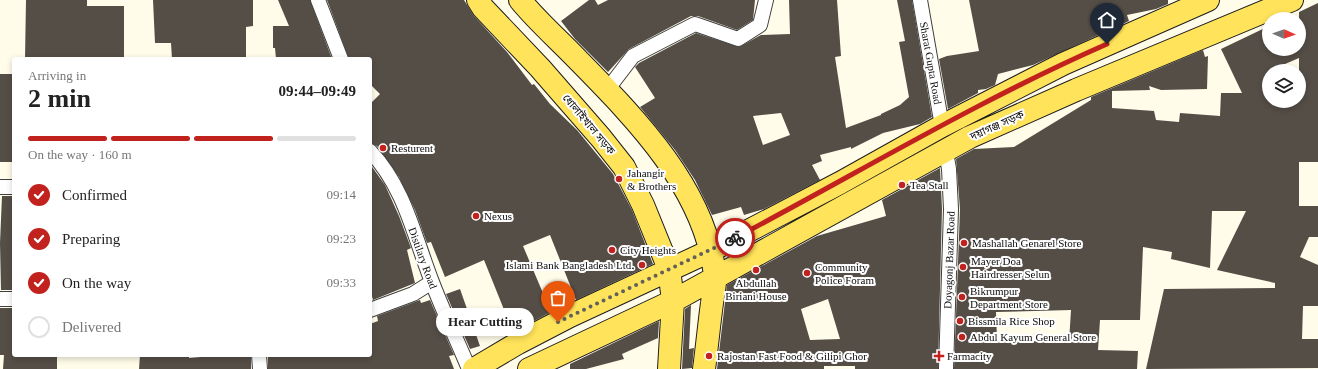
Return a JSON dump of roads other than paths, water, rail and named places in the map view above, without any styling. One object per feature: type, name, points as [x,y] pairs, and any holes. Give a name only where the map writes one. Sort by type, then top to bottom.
[{"type":"main road","name":"ধোলাইখাল সড়ক","points":[[478,0],[483,8],[551,79],[624,167],[643,205],[669,269],[673,301],[669,369]]},
{"type":"main road","points":[[520,0],[536,20],[579,60],[630,116],[670,165],[690,197],[710,251],[715,277],[704,369]]},
{"type":"main road","name":"দয়াগঞ্জ সড়ক","points":[[474,369],[535,334],[669,269],[710,251],[840,183],[942,126],[1063,64],[1180,6],[1208,0]]},
{"type":"main road","name":"দয়াগঞ্জ সড়ক","points":[[538,365],[673,301],[946,152],[970,137],[1076,90],[1292,0]]},
{"type":"main road","points":[[535,334],[538,365]]},
{"type":"street","points":[[318,0],[340,57]]},
{"type":"street","points":[[607,90],[633,56],[695,24],[738,39],[760,25],[766,0]]},
{"type":"street","name":"Sharat Gupta Road","points":[[920,0],[942,126]]},
{"type":"street","name":"Doyagonj Bazar Road","points":[[946,152],[949,169],[951,209],[946,369]]},
{"type":"street","name":"Distilary Road","points":[[372,153],[381,164],[400,193],[432,282],[469,369]]},
{"type":"street","points":[[0,187],[12,187]]},
{"type":"street","points":[[372,309],[413,294],[432,282]]},
{"type":"street","points":[[0,299],[12,299]]},
{"type":"street","points":[[259,357],[260,369]]},
{"type":"place","name":"Resturent","points":[[383,148]]},
{"type":"place","name":"Jahangir & Brothers","points":[[619,179]]},
{"type":"place","name":"Tea Stall","points":[[902,185]]},
{"type":"place","name":"Nexus","points":[[476,216]]},
{"type":"place","name":"Mashallah Genarel Store","points":[[964,243]]},
{"type":"place","name":"City Heights","points":[[612,250]]},
{"type":"place","name":"Islami Bank Bangladesh Ltd.","points":[[642,265]]},
{"type":"place","name":"Mayer Doa Hairdresser Selun","points":[[963,267]]},
{"type":"place","name":"Abdullah Biriani House","points":[[756,270]]},
{"type":"place","name":"Community Police Foram","points":[[807,273]]},
{"type":"place","name":"Bikrumpur Department Store","points":[[962,297]]},
{"type":"place","name":"Bissmila Rice Shop","points":[[960,321]]},
{"type":"place","name":"Hear Cutting","points":[[558,322]]},
{"type":"place","name":"Abdul Kayum General Store","points":[[962,337]]},
{"type":"place","name":"Rajostan Fast Food & Gilipi Ghor","points":[[709,356]]},
{"type":"place","name":"Farmacity","points":[[939,356]]}]
